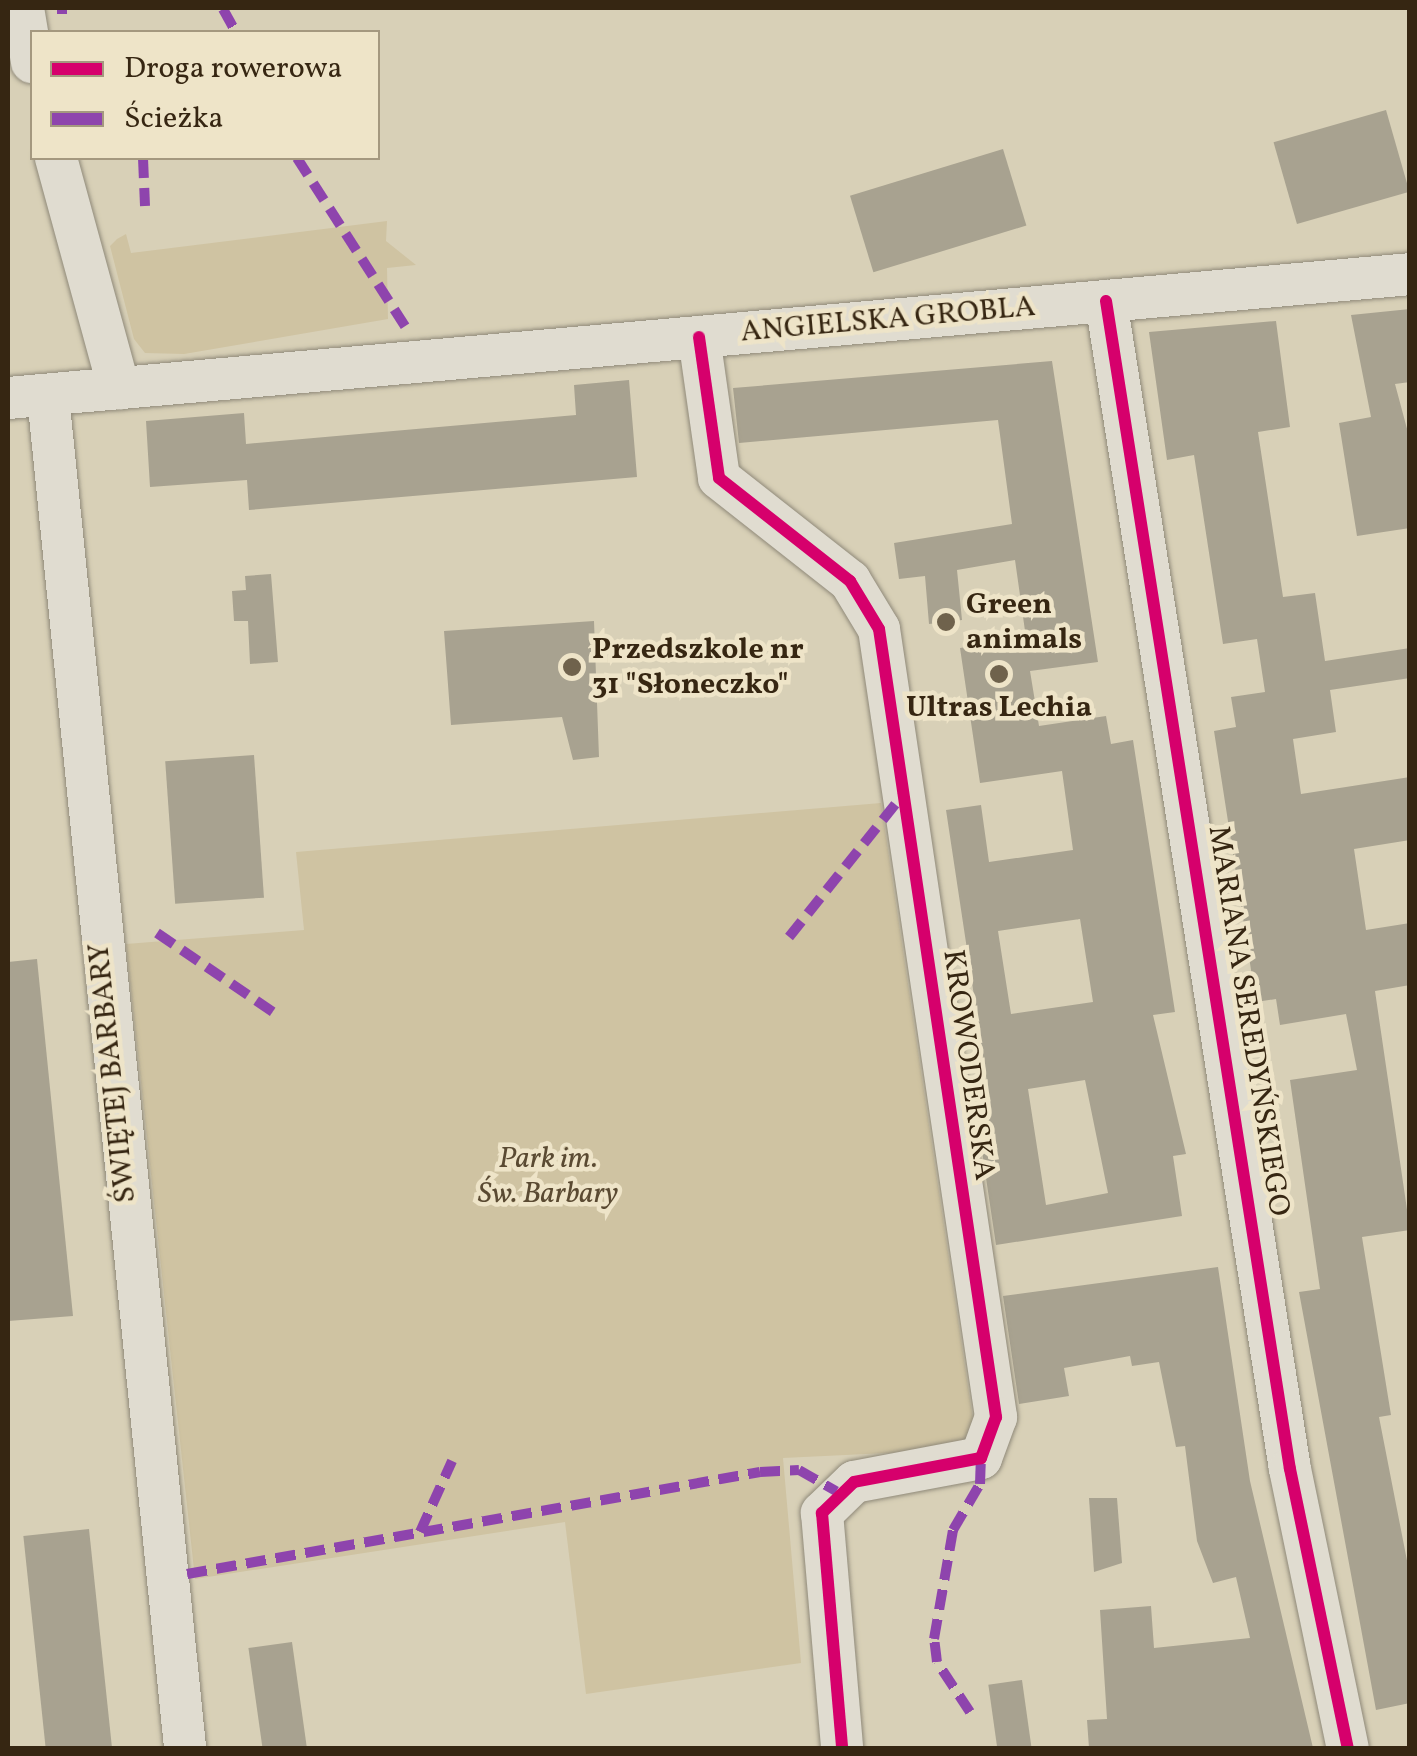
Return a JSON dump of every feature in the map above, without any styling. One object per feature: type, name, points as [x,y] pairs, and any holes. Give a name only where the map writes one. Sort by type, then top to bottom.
[{"type":"street","points":[[23,8],[30,50]]},
{"type":"street","points":[[57,160],[119,389]]},
{"type":"street","name":"ANGIELSKA GROBLA","points":[[28,397],[1410,274]]},
{"type":"street","name":"MARIANA SEREDYŃSKIEGO","points":[[1106,300],[1290,1468],[1348,1748]]},
{"type":"street","name":"KROWODERSKA","points":[[699,337],[719,478],[850,580],[879,629],[996,1418],[981,1458],[854,1482],[822,1513],[842,1748]]},
{"type":"street","name":"ŚWIĘTEJ BARBARY","points":[[28,397],[144,1360],[185,1748]]},
{"type":"green space","points":[[387,221],[386,241],[416,265],[387,268],[388,319],[184,354],[145,353],[134,339],[110,246],[126,234],[131,253]]},
{"type":"green space","name":"Park im. Św. Barbary","points":[[881,803],[973,1420],[968,1442],[949,1450],[783,1458],[801,1663],[586,1694],[565,1522],[195,1579],[126,944],[304,930],[296,852]]},
{"type":"building","points":[[1386,110],[1409,192],[1297,224],[1274,142]]},
{"type":"building","points":[[1003,149],[1026,226],[873,272],[850,196]]},
{"type":"building","points":[[1410,309],[1410,382],[1395,384],[1410,440],[1410,528],[1357,536],[1339,423],[1371,417],[1351,315]]},
{"type":"building","points":[[1276,321],[1290,427],[1258,432],[1283,597],[1315,593],[1325,661],[1410,648],[1410,678],[1330,690],[1336,732],[1293,739],[1301,794],[1410,777],[1410,840],[1354,849],[1366,930],[1410,923],[1410,985],[1375,991],[1410,1230],[1362,1237],[1391,1415],[1379,1417],[1410,1576],[1410,1703],[1376,1710],[1299,1292],[1320,1289],[1290,1080],[1357,1070],[1346,1014],[1280,1025],[1276,999],[1256,1002],[1214,731],[1236,727],[1231,697],[1265,692],[1257,639],[1223,644],[1194,455],[1167,460],[1149,332]]},
{"type":"building","points":[[1052,361],[1098,662],[1030,671],[1039,726],[1106,716],[1111,744],[1133,740],[1175,1012],[1153,1015],[1186,1154],[1173,1156],[1182,1216],[996,1245],[972,1084],[987,1082],[946,810],[981,805],[989,862],[1073,850],[1062,771],[980,783],[960,648],[1026,638],[1015,560],[957,570],[962,620],[929,624],[925,576],[899,579],[894,543],[1012,524],[998,420],[739,443],[733,388]],"holes":[[[1080,919],[1093,1002],[1011,1014],[998,931]],[[1085,1080],[1108,1193],[1046,1205],[1028,1089]]]},
{"type":"building","points":[[629,380],[637,477],[249,510],[247,480],[150,487],[146,421],[244,413],[246,444],[576,415],[574,385]]},
{"type":"building","points":[[271,574],[278,662],[250,664],[248,621],[234,621],[232,591],[246,590],[245,576]]},
{"type":"building","points":[[594,621],[599,757],[573,760],[562,717],[451,725],[444,631]]},
{"type":"building","points":[[254,755],[264,898],[175,904],[165,761]]},
{"type":"building","points":[[37,959],[73,1316],[8,1321],[8,962]]},
{"type":"building","points":[[1218,1267],[1250,1481],[1313,1748],[1089,1748],[1087,1720],[1107,1719],[1100,1610],[1151,1606],[1154,1648],[1250,1638],[1236,1577],[1213,1583],[1197,1541],[1185,1446],[1176,1447],[1159,1362],[1132,1366],[1130,1356],[1064,1368],[1069,1396],[1019,1404],[1003,1296]]},
{"type":"building","points":[[1089,1498],[1117,1498],[1122,1563],[1094,1572]]},
{"type":"building","points":[[89,1529],[112,1748],[46,1748],[23,1536]]},
{"type":"building","points":[[292,1642],[307,1748],[262,1748],[248,1648]]},
{"type":"building","points":[[1022,1680],[1032,1748],[997,1748],[988,1685]]},
{"type":"marked path","points":[[62,8],[62,14]]},
{"type":"marked path","points":[[223,9],[235,30]]},
{"type":"marked path","points":[[143,160],[145,206]]},
{"type":"marked path","points":[[298,160],[405,326]]},
{"type":"marked path","points":[[789,937],[902,796]]},
{"type":"marked path","points":[[157,933],[280,1017]]},
{"type":"marked path","points":[[970,1712],[937,1662],[934,1639],[953,1530],[980,1484],[981,1458]]},
{"type":"marked path","points":[[420,1532],[452,1461]]},
{"type":"marked path","points":[[187,1574],[760,1472],[799,1470],[836,1491]]},
{"type":"cycle path","points":[[1106,301],[1290,1469],[1348,1748]]},
{"type":"cycle path","points":[[699,337],[719,478],[850,581],[879,629],[996,1417],[981,1458],[854,1482],[822,1513],[842,1748]]},
{"type":"place","name":"Green animals","points":[[946,622]]},
{"type":"place","name":"Przedszkole nr 31 \"Słoneczko\"","points":[[572,667]]},
{"type":"place","name":"Ultras Lechia","points":[[999,674]]}]
